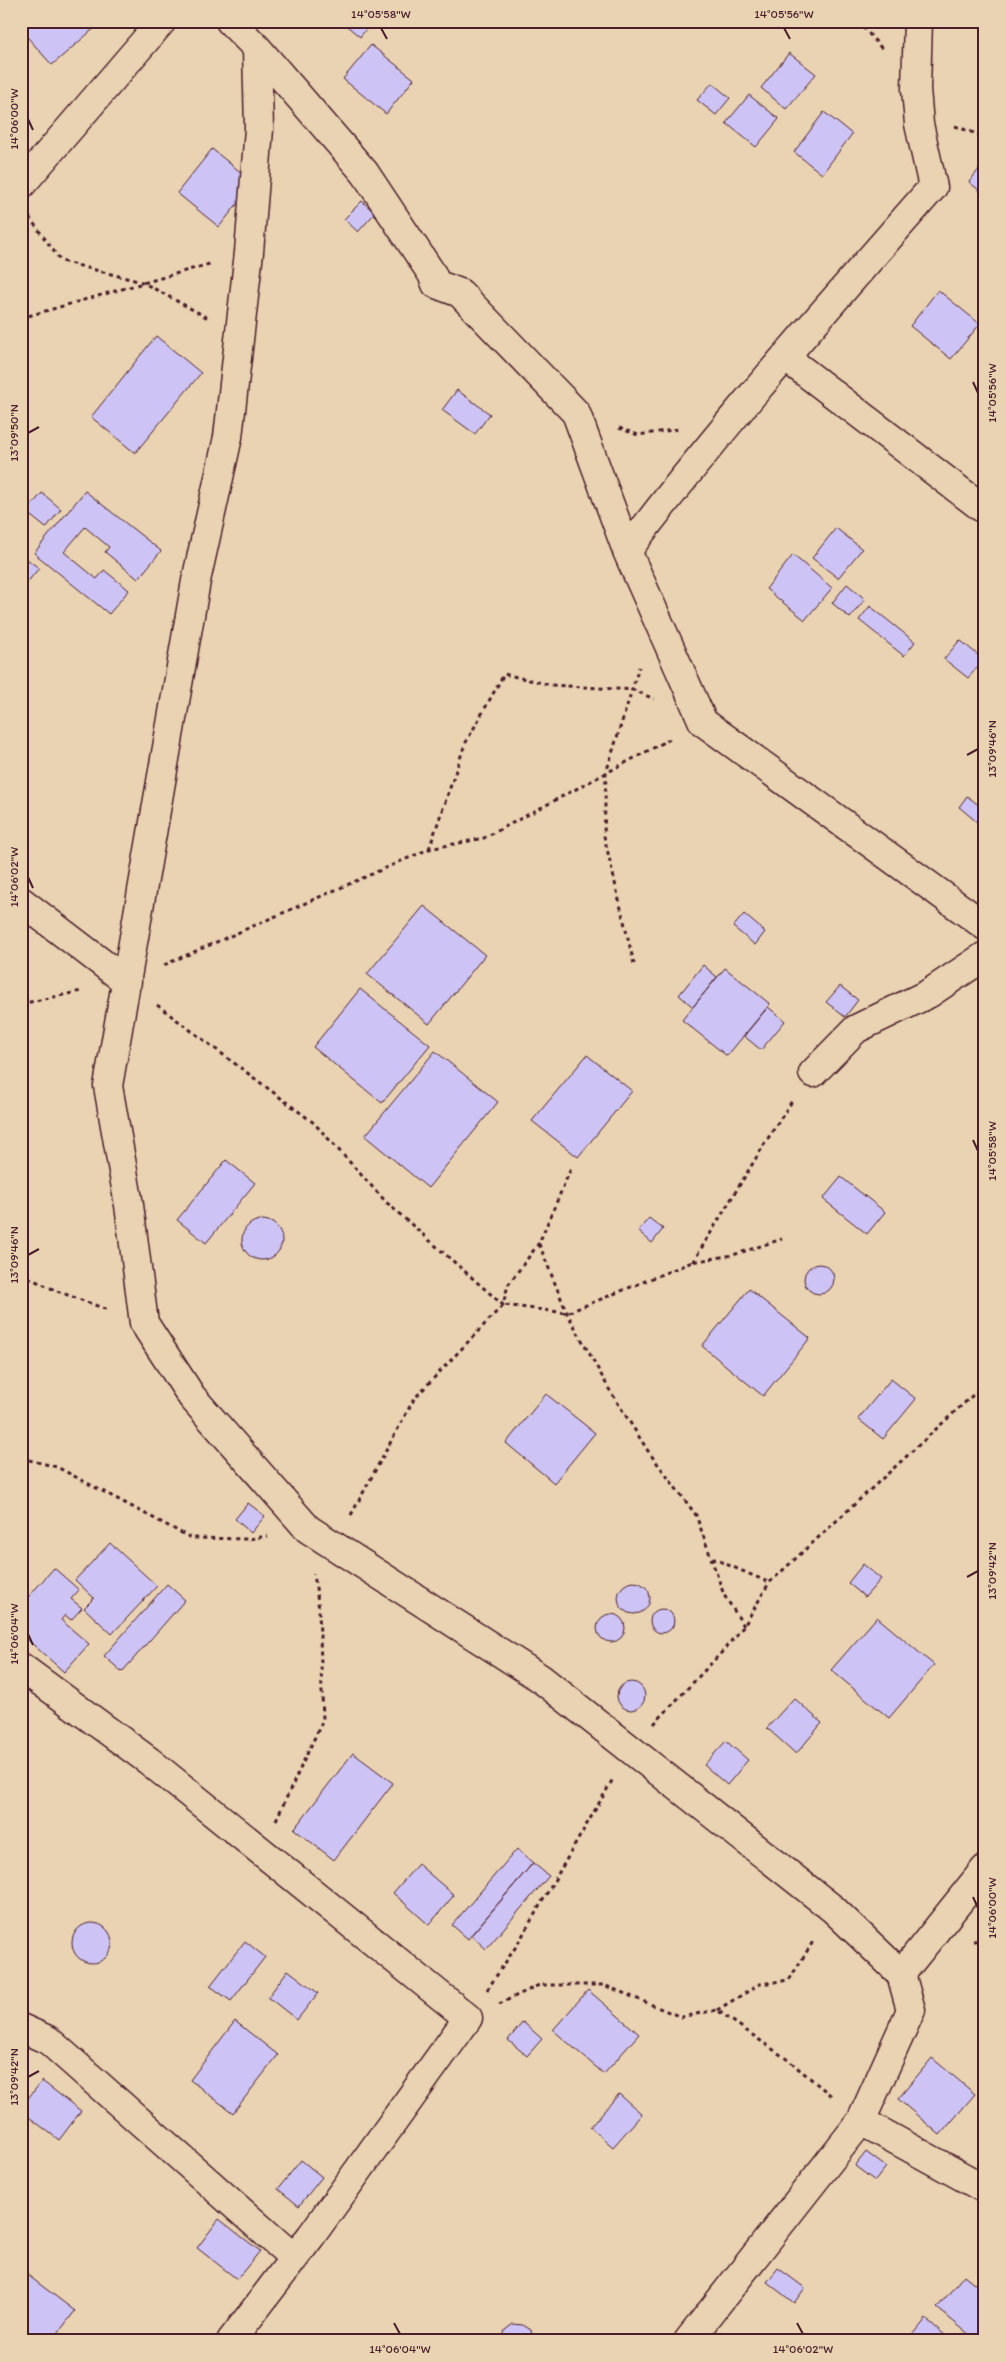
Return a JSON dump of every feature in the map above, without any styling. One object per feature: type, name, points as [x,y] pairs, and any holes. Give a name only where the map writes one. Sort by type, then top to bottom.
[{"type":"street","points":[[21,185],[162,21]]},
{"type":"street","points":[[230,21],[257,48],[365,173],[432,274],[436,284],[460,292],[576,413],[627,551],[703,722],[985,926]]},
{"type":"street","points":[[627,551],[677,486],[785,356],[933,187],[919,124],[916,89],[918,21]]},
{"type":"street","points":[[257,48],[259,129],[249,252],[228,437],[196,582],[108,1086],[129,1205],[144,1323],[192,1397],[308,1529],[540,1678],[832,1909],[901,1974],[911,2010],[861,2121],[688,2341]]},
{"type":"street","points":[[785,356],[985,510]]},
{"type":"street","points":[[21,902],[126,982]]},
{"type":"street","points":[[813,1072],[856,1029],[928,994],[985,956]]},
{"type":"street","points":[[21,1667],[149,1761],[468,2018],[294,2258],[231,2341]]},
{"type":"street","points":[[901,1974],[985,1869]]},
{"type":"street","points":[[21,2028],[48,2040],[294,2258]]},
{"type":"street","points":[[861,2121],[985,2189]]},
{"type":"path","points":[[27,214],[61,262],[142,282],[239,335]]},
{"type":"path","points":[[21,318],[249,252]]},
{"type":"path","points":[[576,413],[638,435],[730,422]]},
{"type":"path","points":[[634,964],[604,836],[606,773],[634,690],[640,663]]},
{"type":"path","points":[[429,849],[465,744],[504,674],[551,685],[634,690],[703,722]]},
{"type":"path","points":[[21,1004],[126,982],[429,849],[484,838],[703,722]]},
{"type":"path","points":[[126,982],[314,1123],[387,1203],[503,1305],[567,1313],[692,1262],[733,1255],[782,1239]]},
{"type":"path","points":[[692,1262],[770,1135],[813,1072]]},
{"type":"path","points":[[21,1458],[58,1467],[191,1538],[249,1539],[308,1529],[349,1519],[414,1399],[503,1305],[508,1285],[539,1243],[572,1166]]},
{"type":"path","points":[[539,1243],[567,1313],[609,1389],[648,1451],[696,1515],[724,1595],[744,1626]]},
{"type":"path","points":[[21,1274],[57,1291],[144,1323]]},
{"type":"path","points":[[261,1852],[323,1720],[319,1609],[308,1529]]},
{"type":"path","points":[[711,1558],[768,1583]]},
{"type":"path","points":[[717,2010],[760,1984],[790,1980],[832,1909]]},
{"type":"building","points":[[21,21],[95,21],[98,25],[52,65],[21,30]]},
{"type":"building","points":[[341,21],[372,21],[360,37]]},
{"type":"building","points":[[371,45],[414,79],[386,114],[343,79]]},
{"type":"building","points":[[789,53],[816,74],[786,109],[761,88]]},
{"type":"building","points":[[712,83],[730,98],[716,115],[697,100]]},
{"type":"building","points":[[749,95],[779,119],[756,147],[726,123]]},
{"type":"building","points":[[824,112],[852,134],[822,174],[794,152]]},
{"type":"building","points":[[212,149],[254,183],[219,227],[177,193]]},
{"type":"building","points":[[985,164],[985,195],[969,182]]},
{"type":"building","points":[[362,201],[375,213],[358,232],[344,219]]},
{"type":"building","points":[[938,290],[980,324],[951,359],[910,326]]},
{"type":"building","points":[[156,336],[201,373],[135,453],[91,417]]},
{"type":"building","points":[[457,390],[490,414],[475,434],[442,410]]},
{"type":"building","points":[[85,491],[161,551],[138,579],[105,552],[109,547],[85,527],[64,552],[97,579],[104,570],[129,590],[109,614],[34,553]]},
{"type":"building","points":[[42,493],[61,509],[46,528],[26,512]]},
{"type":"building","points":[[836,528],[862,549],[838,578],[812,558]]},
{"type":"building","points":[[21,555],[39,568],[21,590]]},
{"type":"building","points":[[793,555],[832,588],[805,620],[766,589]]},
{"type":"building","points":[[847,584],[865,599],[850,618],[832,603]]},
{"type":"building","points":[[870,606],[915,642],[904,656],[859,620]]},
{"type":"building","points":[[960,640],[984,660],[968,678],[944,659]]},
{"type":"building","points":[[967,796],[985,810],[977,822],[959,807]]},
{"type":"building","points":[[424,906],[485,955],[429,1024],[367,974]]},
{"type":"building","points":[[744,914],[765,932],[755,945],[733,927]]},
{"type":"building","points":[[703,965],[717,977],[693,1007],[679,995]]},
{"type":"building","points":[[725,968],[770,1004],[727,1056],[682,1020]]},
{"type":"building","points":[[840,986],[858,1000],[845,1017],[826,1002]]},
{"type":"building","points":[[360,989],[430,1045],[382,1103],[313,1047]]},
{"type":"building","points":[[768,1007],[785,1021],[761,1050],[744,1036]]},
{"type":"building","points":[[435,1051],[498,1102],[428,1188],[365,1136]]},
{"type":"building","points":[[587,1055],[632,1091],[578,1157],[532,1121]]},
{"type":"building","points":[[226,1160],[255,1183],[206,1243],[177,1220]]},
{"type":"building","points":[[841,1177],[885,1212],[867,1234],[823,1199]]},
{"type":"building","points":[[649,1218],[663,1229],[652,1243],[638,1231]]},
{"type":"building","points":[[266,1220],[273,1223],[279,1229],[282,1240],[281,1248],[273,1257],[266,1260],[258,1260],[251,1257],[243,1248],[242,1236],[245,1229],[254,1221]]},
{"type":"building","points":[[819,1264],[830,1268],[834,1279],[830,1290],[819,1294],[808,1290],[804,1279],[808,1268]]},
{"type":"building","points":[[749,1289],[810,1338],[763,1396],[702,1346]]},
{"type":"building","points":[[891,1379],[916,1399],[883,1439],[858,1419]]},
{"type":"building","points":[[546,1394],[595,1433],[554,1483],[506,1443]]},
{"type":"building","points":[[248,1503],[265,1516],[251,1533],[235,1519]]},
{"type":"building","points":[[110,1543],[157,1586],[112,1634],[84,1608],[94,1598],[75,1580]]},
{"type":"building","points":[[863,1564],[881,1579],[865,1597],[848,1583]]},
{"type":"building","points":[[54,1568],[79,1590],[71,1599],[82,1608],[71,1620],[65,1615],[61,1620],[89,1644],[64,1672],[21,1634],[21,1605]]},
{"type":"building","points":[[634,1582],[640,1583],[645,1587],[649,1592],[649,1604],[645,1609],[640,1613],[634,1614],[628,1613],[623,1609],[619,1604],[618,1598],[619,1592],[623,1587],[628,1583]]},
{"type":"building","points":[[167,1584],[185,1600],[122,1672],[104,1656]]},
{"type":"building","points":[[662,1609],[671,1612],[674,1621],[671,1630],[662,1633],[653,1630],[650,1621],[653,1612]]},
{"type":"building","points":[[611,1614],[621,1618],[625,1628],[621,1638],[611,1642],[601,1638],[597,1628],[601,1618]]},
{"type":"building","points":[[877,1617],[934,1665],[889,1718],[831,1670]]},
{"type":"building","points":[[631,1682],[641,1686],[645,1696],[641,1706],[631,1710],[621,1706],[617,1696],[621,1686]]},
{"type":"building","points":[[794,1698],[822,1723],[796,1754],[767,1728]]},
{"type":"building","points":[[726,1741],[748,1760],[727,1785],[704,1765]]},
{"type":"building","points":[[353,1753],[393,1783],[334,1860],[294,1829]]},
{"type":"building","points":[[517,1849],[533,1863],[468,1939],[452,1925]]},
{"type":"building","points":[[533,1863],[549,1876],[486,1949],[471,1935]]},
{"type":"building","points":[[418,1864],[454,1895],[429,1925],[393,1893]]},
{"type":"building","points":[[92,1923],[106,1929],[112,1943],[106,1957],[92,1963],[78,1957],[72,1943],[78,1929]]},
{"type":"building","points":[[245,1941],[265,1957],[231,2001],[210,1986]]},
{"type":"building","points":[[288,1970],[318,1993],[297,2020],[268,1997]]},
{"type":"building","points":[[588,1990],[639,2034],[604,2074],[553,2030]]},
{"type":"building","points":[[235,2021],[278,2055],[233,2113],[190,2080]]},
{"type":"building","points":[[523,2022],[542,2039],[527,2056],[508,2040]]},
{"type":"building","points":[[932,2058],[975,2094],[940,2135],[898,2099]]},
{"type":"building","points":[[42,2081],[81,2111],[59,2140],[21,2111],[21,2107]]},
{"type":"building","points":[[619,2094],[642,2114],[613,2147],[590,2127]]},
{"type":"building","points":[[866,2152],[886,2167],[875,2181],[855,2166]]},
{"type":"building","points":[[301,2160],[322,2177],[299,2206],[278,2189]]},
{"type":"building","points":[[219,2219],[260,2251],[237,2279],[197,2248]]},
{"type":"building","points":[[778,2268],[805,2288],[794,2303],[767,2282]]},
{"type":"building","points":[[21,2270],[75,2311],[52,2341],[21,2341]]},
{"type":"building","points":[[964,2275],[985,2292],[984,2341],[977,2341],[937,2308]]},
{"type":"building","points":[[926,2319],[952,2341],[908,2341]]},
{"type":"building","points":[[513,2324],[523,2325],[531,2330],[533,2341],[502,2341],[505,2330]]}]
